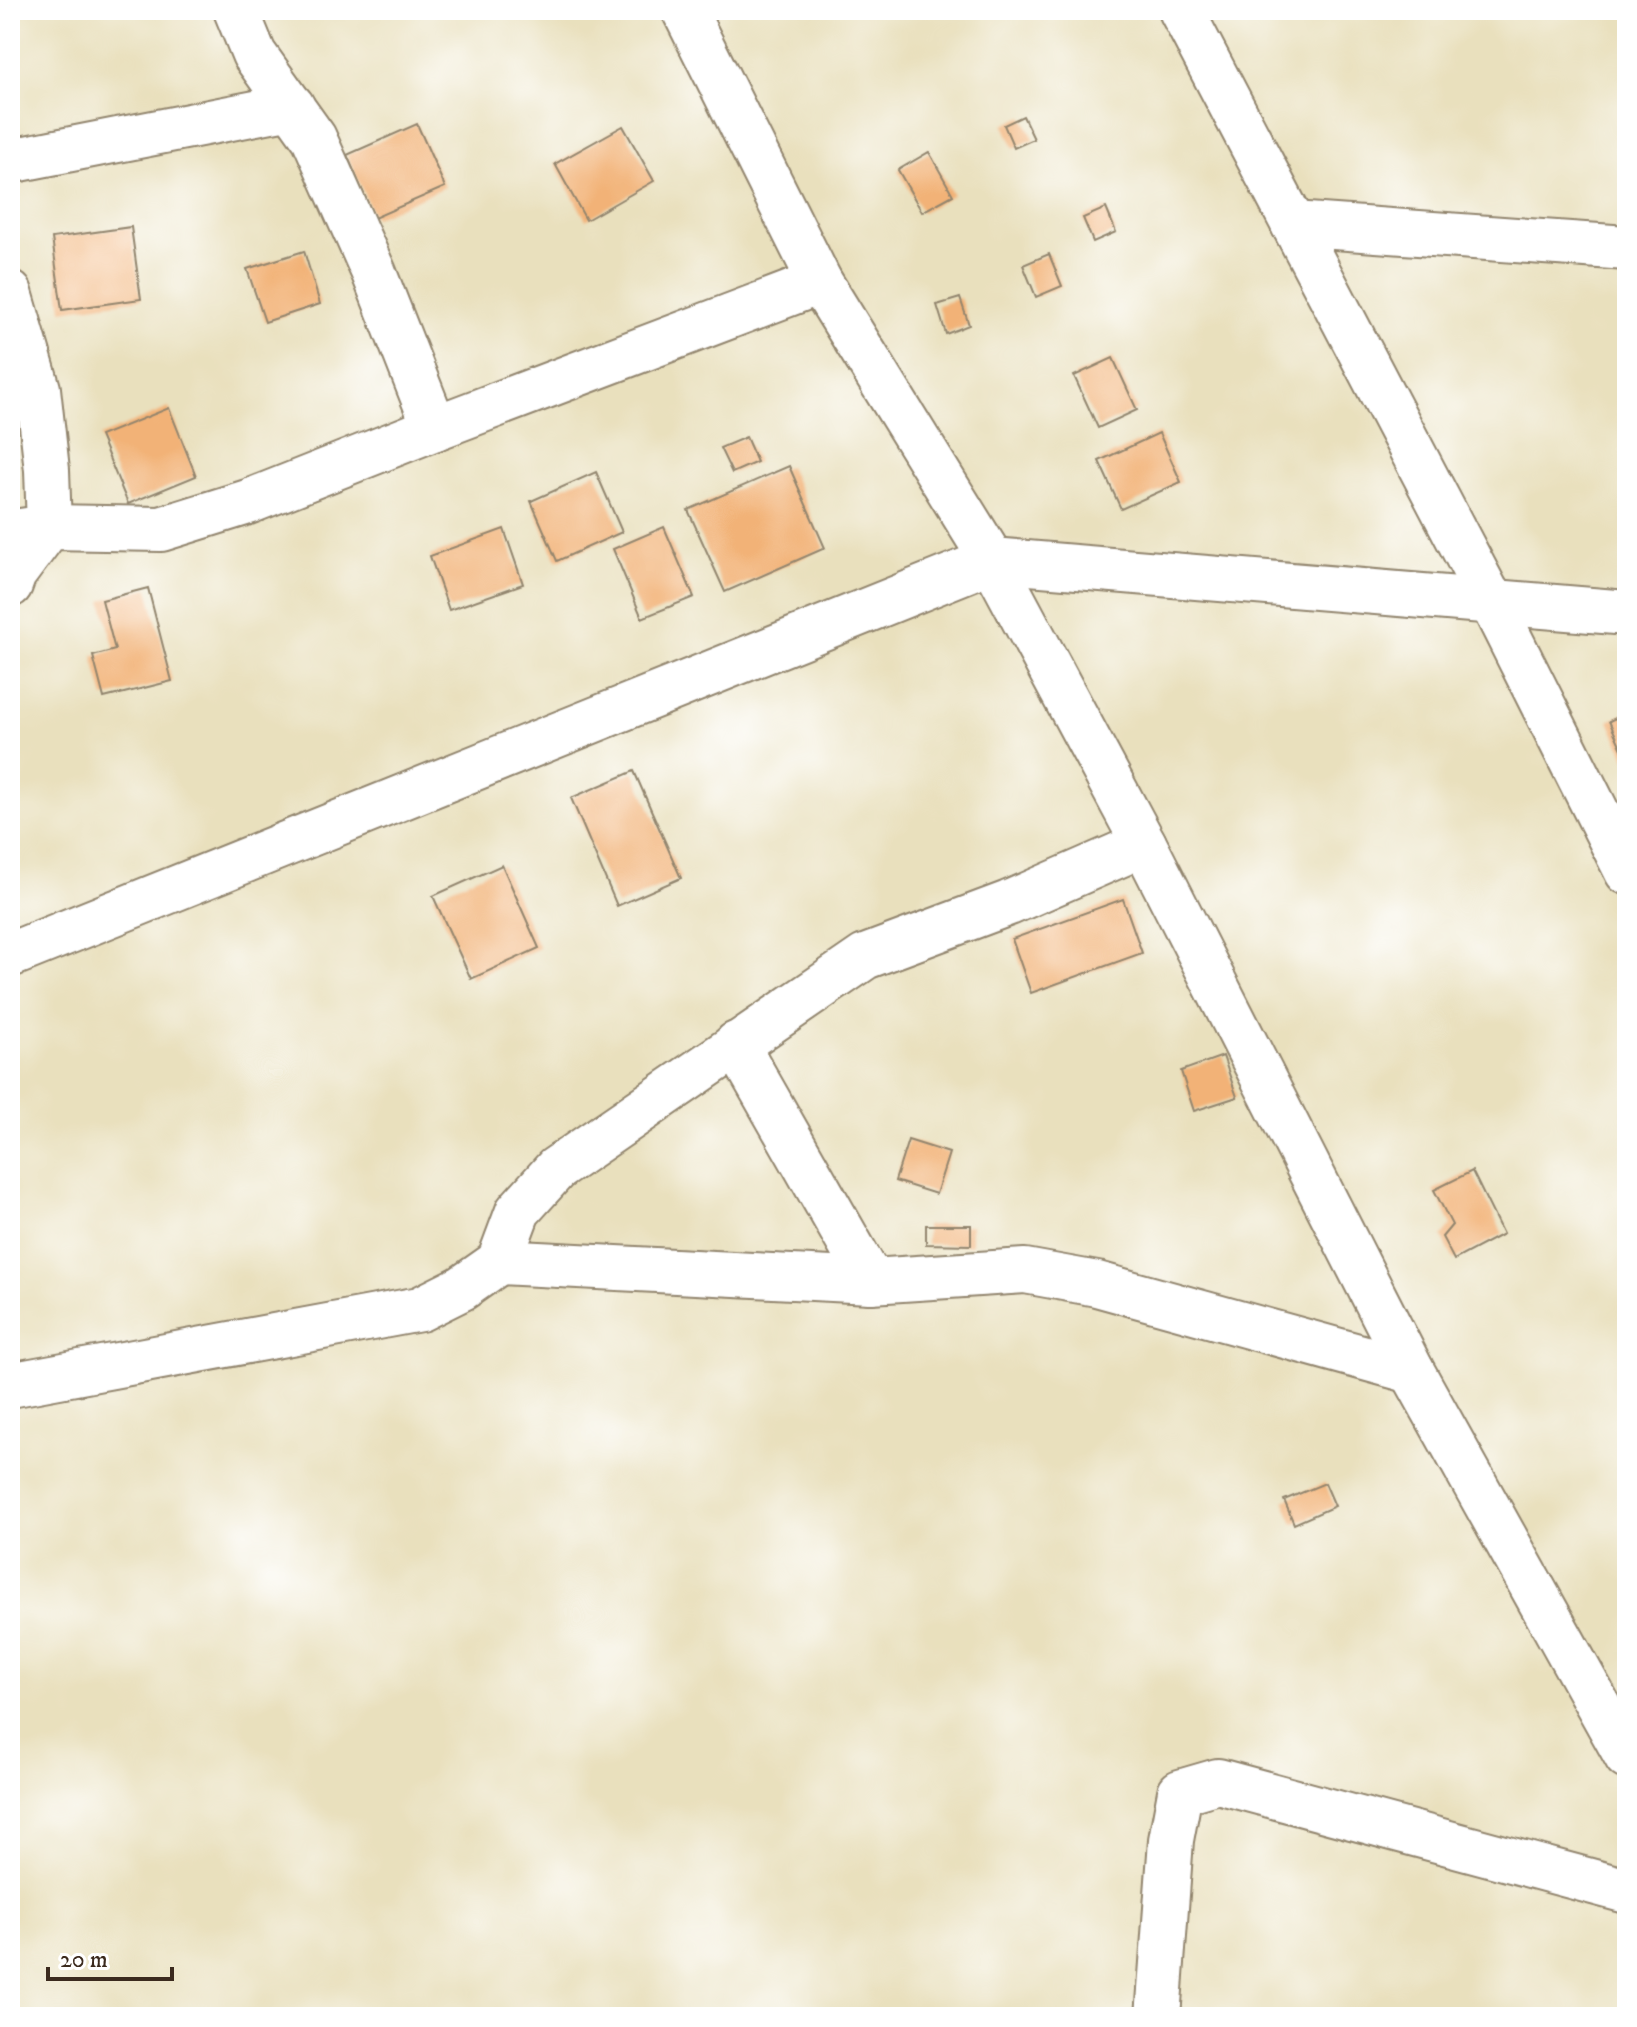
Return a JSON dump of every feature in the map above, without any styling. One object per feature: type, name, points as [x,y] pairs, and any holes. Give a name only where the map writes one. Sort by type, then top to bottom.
[{"type":"street","points":[[236,10],[254,54],[314,138],[374,273],[435,428]]},
{"type":"street","points":[[684,10],[820,282],[992,560],[1144,844],[1412,1371],[1627,1757]]},
{"type":"street","points":[[1181,10],[1492,603],[1627,872]]},
{"type":"street","points":[[10,161],[292,106]]},
{"type":"street","points":[[1293,224],[1627,248]]},
{"type":"street","points":[[30,529],[161,529],[248,502],[820,282]]},
{"type":"street","points":[[10,293],[38,389],[47,470],[10,585]]},
{"type":"street","points":[[10,955],[992,560],[1627,613]]},
{"type":"street","points":[[10,1385],[420,1309],[462,1288],[499,1262],[518,1211],[556,1169],[865,957],[1009,903],[1144,844]]},
{"type":"street","points":[[736,1044],[871,1281]]},
{"type":"street","points":[[499,1262],[871,1281],[1025,1271],[1097,1284],[1412,1371]]},
{"type":"street","points":[[1158,2017],[1171,1840],[1180,1792],[1218,1781],[1627,1891]]},
{"type":"building","points":[[1023,116],[1034,139],[1014,148],[1004,125]]},
{"type":"building","points":[[417,124],[445,187],[374,218],[347,155]]},
{"type":"building","points":[[623,126],[654,181],[586,220],[555,164]]},
{"type":"building","points":[[929,152],[953,195],[922,212],[898,170]]},
{"type":"building","points":[[1106,208],[1116,232],[1093,242],[1083,218]]},
{"type":"building","points":[[131,227],[141,299],[62,310],[52,238]]},
{"type":"building","points":[[304,251],[320,304],[265,322],[247,269]]},
{"type":"building","points":[[1049,254],[1062,286],[1036,297],[1023,265]]},
{"type":"building","points":[[960,298],[969,325],[946,334],[937,305]]},
{"type":"building","points":[[1113,358],[1137,410],[1098,428],[1074,376]]},
{"type":"building","points":[[169,408],[196,476],[128,504],[100,436]]},
{"type":"building","points":[[1159,433],[1181,482],[1121,509],[1099,461]]},
{"type":"building","points":[[746,437],[757,462],[732,473],[720,448]]},
{"type":"building","points":[[789,466],[825,548],[725,592],[688,510]]},
{"type":"building","points":[[596,472],[622,532],[557,561],[531,501]]},
{"type":"building","points":[[664,527],[694,597],[642,618],[613,549]]},
{"type":"building","points":[[504,529],[523,584],[449,610],[430,556]]},
{"type":"building","points":[[148,588],[172,681],[104,698],[93,656],[115,650],[102,600]]},
{"type":"building","points":[[1627,713],[1627,760],[1609,721]]},
{"type":"building","points":[[634,771],[681,878],[617,906],[571,798]]},
{"type":"building","points":[[502,865],[539,948],[471,979],[433,896]]},
{"type":"building","points":[[1123,899],[1142,953],[1031,993],[1012,939]]},
{"type":"building","points":[[1223,1056],[1237,1097],[1194,1111],[1181,1071]]},
{"type":"building","points":[[908,1140],[949,1153],[936,1194],[895,1181]]},
{"type":"building","points":[[1472,1171],[1503,1234],[1454,1260],[1442,1237],[1452,1225],[1434,1190]]},
{"type":"building","points":[[926,1225],[971,1225],[971,1245],[926,1244]]},
{"type":"building","points":[[1325,1483],[1335,1506],[1294,1524],[1284,1500]]}]
